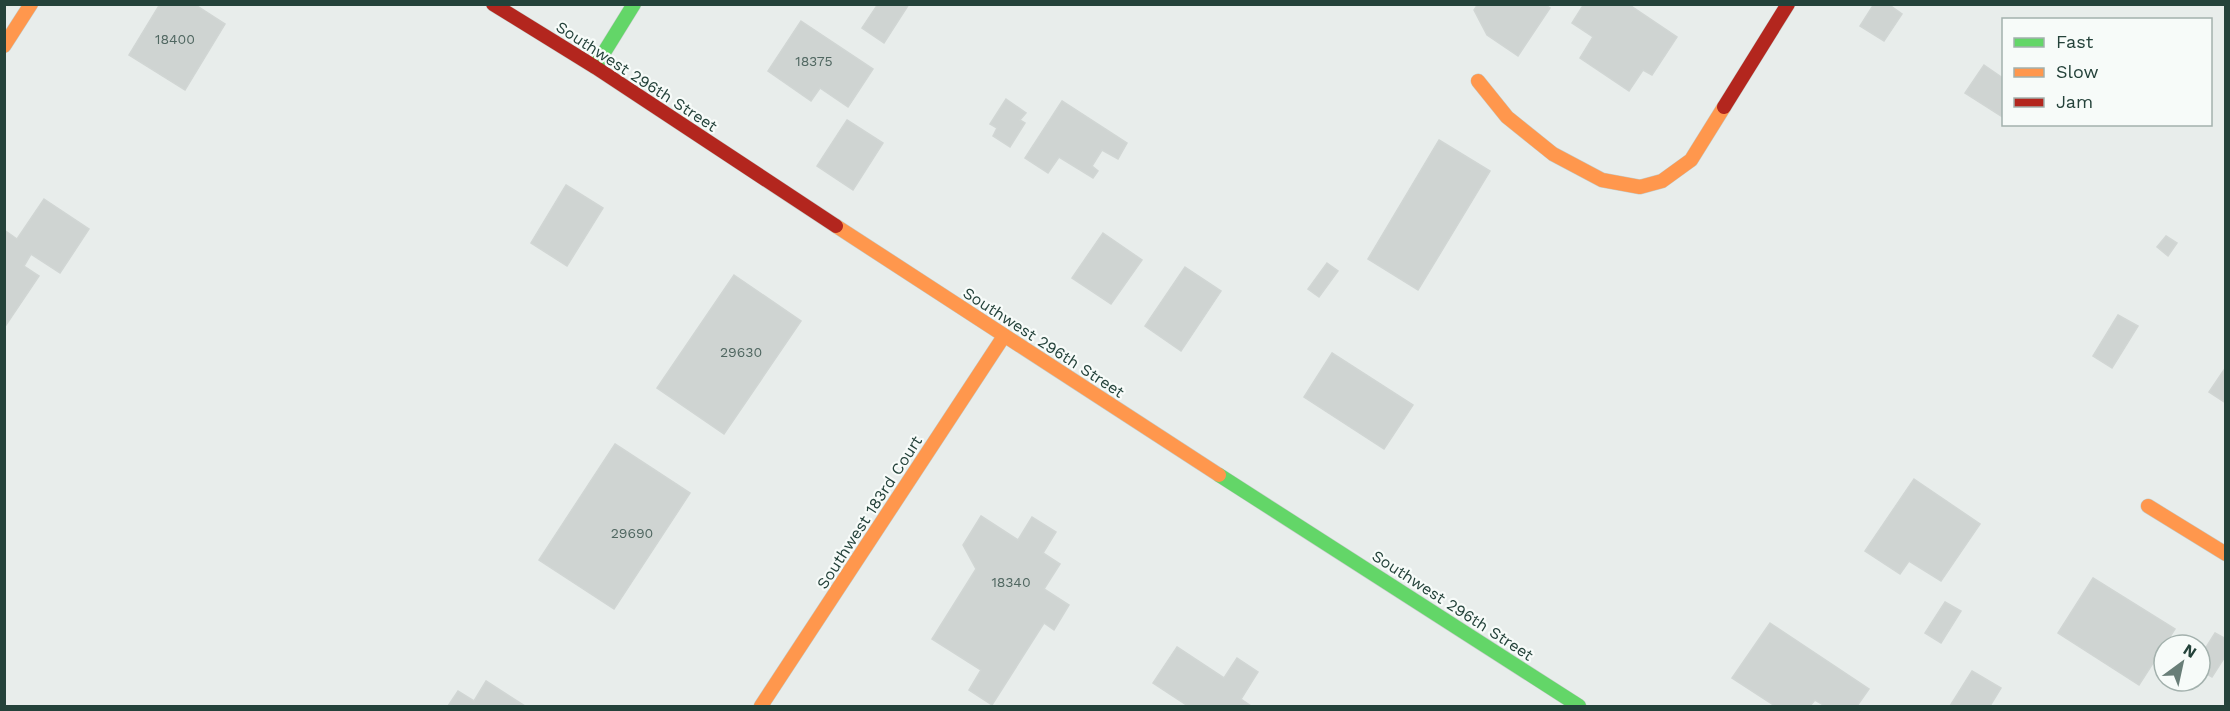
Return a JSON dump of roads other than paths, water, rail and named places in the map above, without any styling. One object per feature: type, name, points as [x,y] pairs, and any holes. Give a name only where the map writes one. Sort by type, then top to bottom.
[{"type":"street","points":[[4,46],[31,4]]},
{"type":"street","name":"Southwest 296th Street","points":[[493,4],[595,67],[1004,336],[1579,706]]},
{"type":"street","points":[[595,67],[634,4]]},
{"type":"street","points":[[1478,81],[1507,117],[1553,154],[1602,180],[1640,187],[1662,181],[1691,160],[1788,4]]},
{"type":"street","name":"Southwest 183rd Court","points":[[762,706],[1004,336]]},
{"type":"street","points":[[2148,506],[2226,554]]}]
